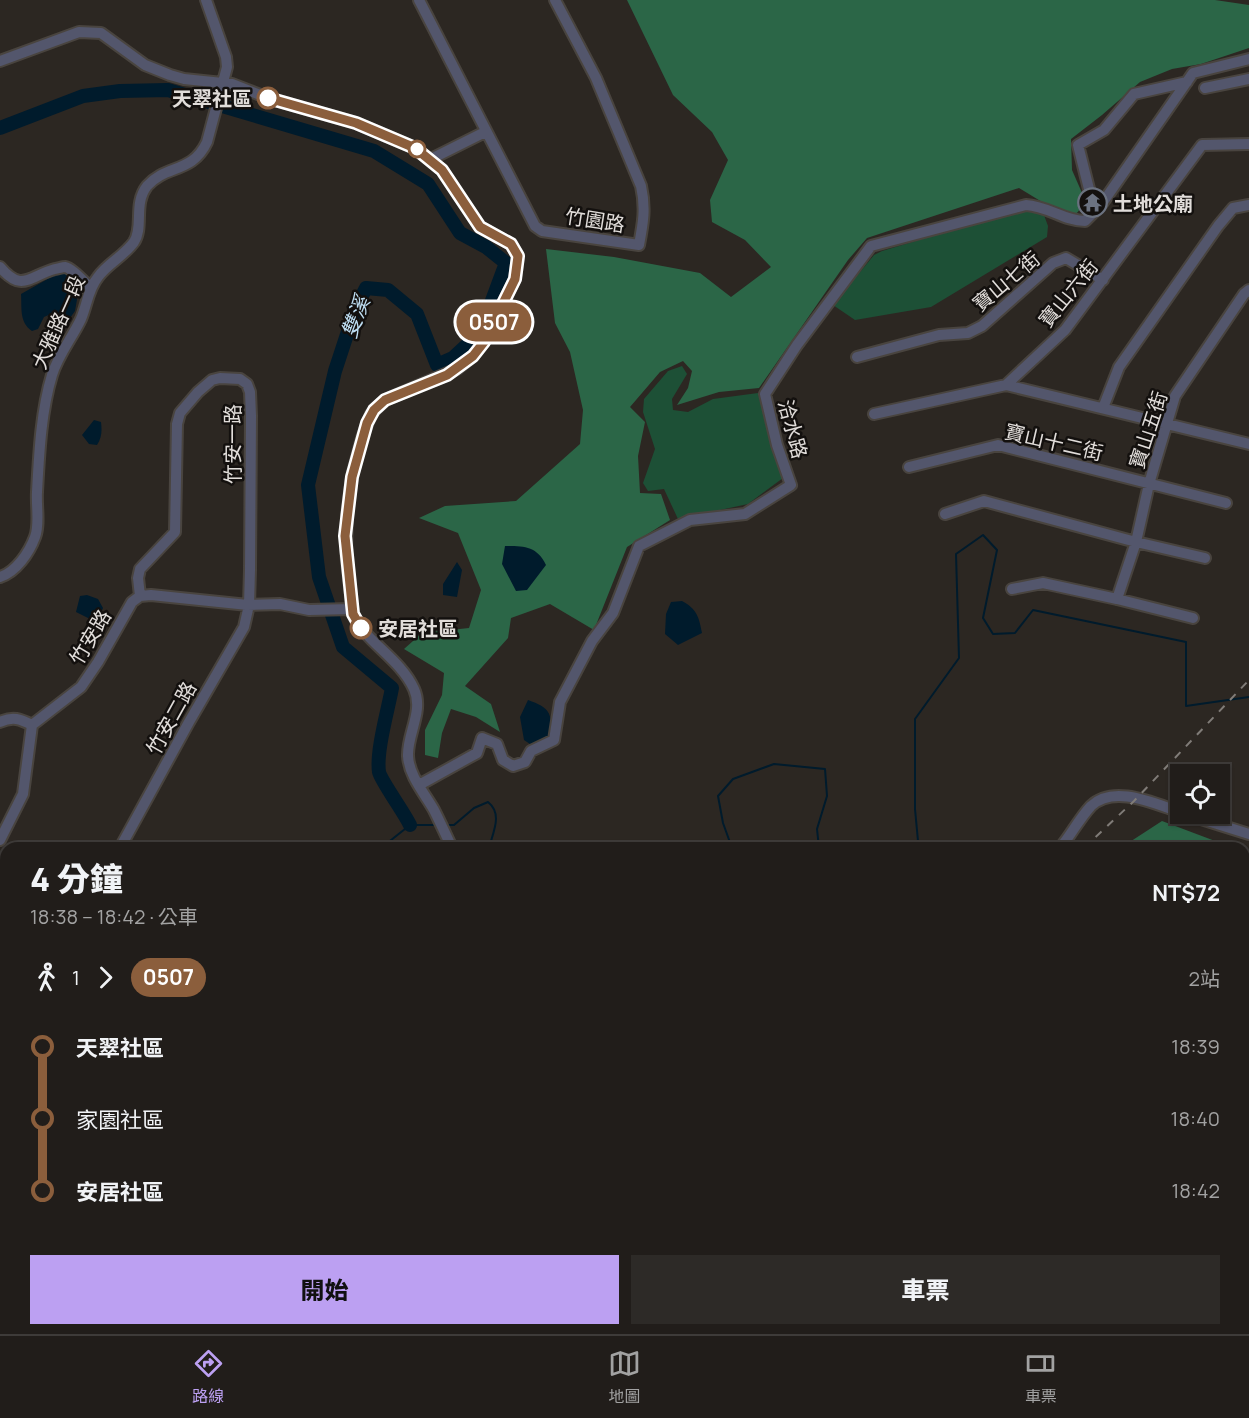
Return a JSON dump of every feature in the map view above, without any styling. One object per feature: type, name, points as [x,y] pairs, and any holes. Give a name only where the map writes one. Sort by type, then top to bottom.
[{"type":"street","name":"大雅路一段","points":[[0,577],[8,574],[18,563],[36,536],[40,450],[50,381],[66,344],[80,321],[91,288],[99,275],[135,241],[139,206],[146,188],[160,176],[182,168],[197,158],[207,142],[227,67],[226,57],[206,0]]},
{"type":"street","name":"竹園路","points":[[419,0],[535,226],[542,231],[639,245],[645,217],[641,186],[596,78],[555,0]]},
{"type":"street","points":[[0,61],[79,32],[100,33],[153,69],[184,79],[222,87],[232,84],[268,98],[380,132],[415,148],[431,159],[442,170],[480,227],[514,248],[518,256],[515,279],[484,342],[473,356],[447,375],[385,400],[371,414],[352,477],[347,515],[346,552],[352,609],[357,623],[395,662],[414,688],[416,712],[408,755],[409,763],[449,842]]},
{"type":"street","name":"洽水路","points":[[419,785],[477,753],[482,738],[497,744],[503,760],[513,766],[525,762],[531,751],[554,741],[560,702],[592,641],[613,613],[639,546],[690,520],[745,514],[791,485],[777,445],[765,393],[797,345],[871,246],[1026,205],[1039,205],[1074,220],[1085,221],[1101,205],[1193,73],[1249,59]]},
{"type":"street","points":[[1205,88],[1249,79]]},
{"type":"street","name":"洽水路","points":[[1101,205],[1090,194],[1078,145],[1104,129],[1134,94],[1187,82]]},
{"type":"street","points":[[431,159],[485,132]]},
{"type":"street","name":"寶山六街","points":[[1006,385],[1065,330],[1202,146],[1249,144]]},
{"type":"street","points":[[1103,408],[1119,367],[1218,226],[1233,208],[1249,205]]},
{"type":"street","name":"寶山七街","points":[[857,357],[939,335],[968,333],[982,326],[1053,263],[1066,258],[1103,280]]},
{"type":"street","points":[[0,267],[9,278],[16,282],[26,282],[51,270],[64,267],[91,288]]},
{"type":"street","name":"寶山五街","points":[[1117,599],[1136,542],[1149,484],[1174,396],[1249,290]]},
{"type":"street","name":"竹安一路","points":[[140,596],[138,578],[140,569],[169,541],[175,532],[177,424],[180,413],[212,380],[240,379],[247,384],[250,392],[249,605]]},
{"type":"street","points":[[874,414],[1006,385],[1249,444]]},
{"type":"street","name":"寶山十二街","points":[[909,467],[998,445],[1226,503]]},
{"type":"street","points":[[945,514],[984,501],[1204,558]]},
{"type":"street","points":[[1012,589],[1043,583],[1193,618]]},
{"type":"street","points":[[140,596],[151,595],[249,605],[280,604],[309,610],[352,609]]},
{"type":"street","name":"竹安路","points":[[32,725],[81,687],[99,662],[132,602],[140,596]]},
{"type":"street","name":"竹安二路","points":[[123,842],[244,627],[249,605]]},
{"type":"street","points":[[0,722],[9,718],[18,718],[32,725],[23,794],[0,840]]},
{"type":"street","points":[[1064,842],[1090,807],[1105,797],[1146,801],[1170,809]]},
{"type":"street","points":[[1217,824],[1249,834]]},
{"type":"green space","points":[[627,0],[1215,0],[1249,5],[1249,48],[1201,64],[1172,69],[1140,82],[1071,139],[1072,170],[1086,202],[1076,214],[1047,205],[1019,188],[867,238],[848,260],[759,388],[719,392],[677,405],[688,388],[692,371],[683,361],[660,372],[630,407],[645,422],[638,456],[640,493],[661,494],[670,520],[627,547],[594,630],[550,604],[511,618],[508,638],[465,686],[491,704],[500,732],[476,717],[451,709],[442,733],[438,758],[425,755],[425,730],[442,695],[444,673],[404,649],[422,633],[469,628],[481,590],[458,533],[419,518],[445,506],[516,501],[580,444],[583,410],[570,352],[555,323],[546,249],[614,257],[700,273],[731,297],[771,267],[745,240],[712,222],[710,200],[728,160],[712,132],[673,95]]},
{"type":"green space","points":[[1026,211],[1044,215],[1048,226],[1047,237],[931,307],[855,320],[833,305],[874,255],[882,251],[976,223]]},
{"type":"green space","points":[[682,366],[687,374],[672,399],[673,410],[688,412],[713,399],[758,393],[770,441],[783,478],[748,504],[678,519],[664,489],[648,491],[643,483],[655,449],[643,412],[644,399],[668,371]]},
{"type":"green space","points":[[1162,821],[1218,842],[1130,842]]},
{"type":"water","points":[[60,272],[68,274],[79,288],[75,311],[70,318],[51,314],[44,317],[38,329],[32,331],[23,319],[21,294]]},
{"type":"water","points":[[94,420],[101,422],[101,434],[97,445],[89,444],[82,435]]},
{"type":"water","points":[[505,546],[529,548],[538,554],[546,565],[527,590],[516,591],[502,564]]},
{"type":"water","points":[[457,562],[462,570],[457,597],[443,595],[443,584]]},
{"type":"water","points":[[87,595],[98,599],[103,608],[99,617],[92,620],[76,612],[80,596]]},
{"type":"water","points":[[682,601],[696,614],[702,633],[678,645],[665,634],[666,614],[671,602]]},
{"type":"water","points":[[528,700],[545,708],[550,716],[552,727],[552,734],[533,746],[524,740],[520,717]]},
{"type":"waterway","name":"雙溪","points":[[0,128],[83,96],[120,91],[168,90],[374,151],[428,184],[460,233],[486,247],[506,263],[480,333],[453,358],[437,365],[417,314],[388,290],[366,288],[356,307],[335,371],[308,485],[319,577],[343,647],[392,688],[381,742],[379,772],[410,825]]},
{"type":"waterway","points":[[917,842],[915,719],[959,658],[956,554],[983,535],[997,550],[983,618],[993,634],[1015,633],[1033,610],[1186,642],[1186,706],[1249,697]]},
{"type":"waterway","points":[[730,842],[723,823],[718,796],[733,779],[774,764],[825,769],[827,796],[817,829],[818,842]]},
{"type":"waterway","points":[[445,825],[454,825],[474,808],[488,802],[493,807],[496,818],[491,842]]},
{"type":"waterway","points":[[389,842],[410,825],[436,825]]},
{"type":"railway","points":[[1090,842],[1134,801],[1249,680]]},
{"type":"bus line","name":"0507","points":[[268,98],[356,123],[415,148],[442,170],[480,227],[511,244],[518,256],[515,279],[484,342],[473,356],[447,375],[385,400],[374,410],[367,423],[352,477],[345,536],[353,614],[361,628]]},
{"type":"place","name":"天翠社區","points":[[268,98]]},
{"type":"place","name":"土地公廟","points":[[1092,203]]},
{"type":"place","name":"安居社區","points":[[361,628]]}]
